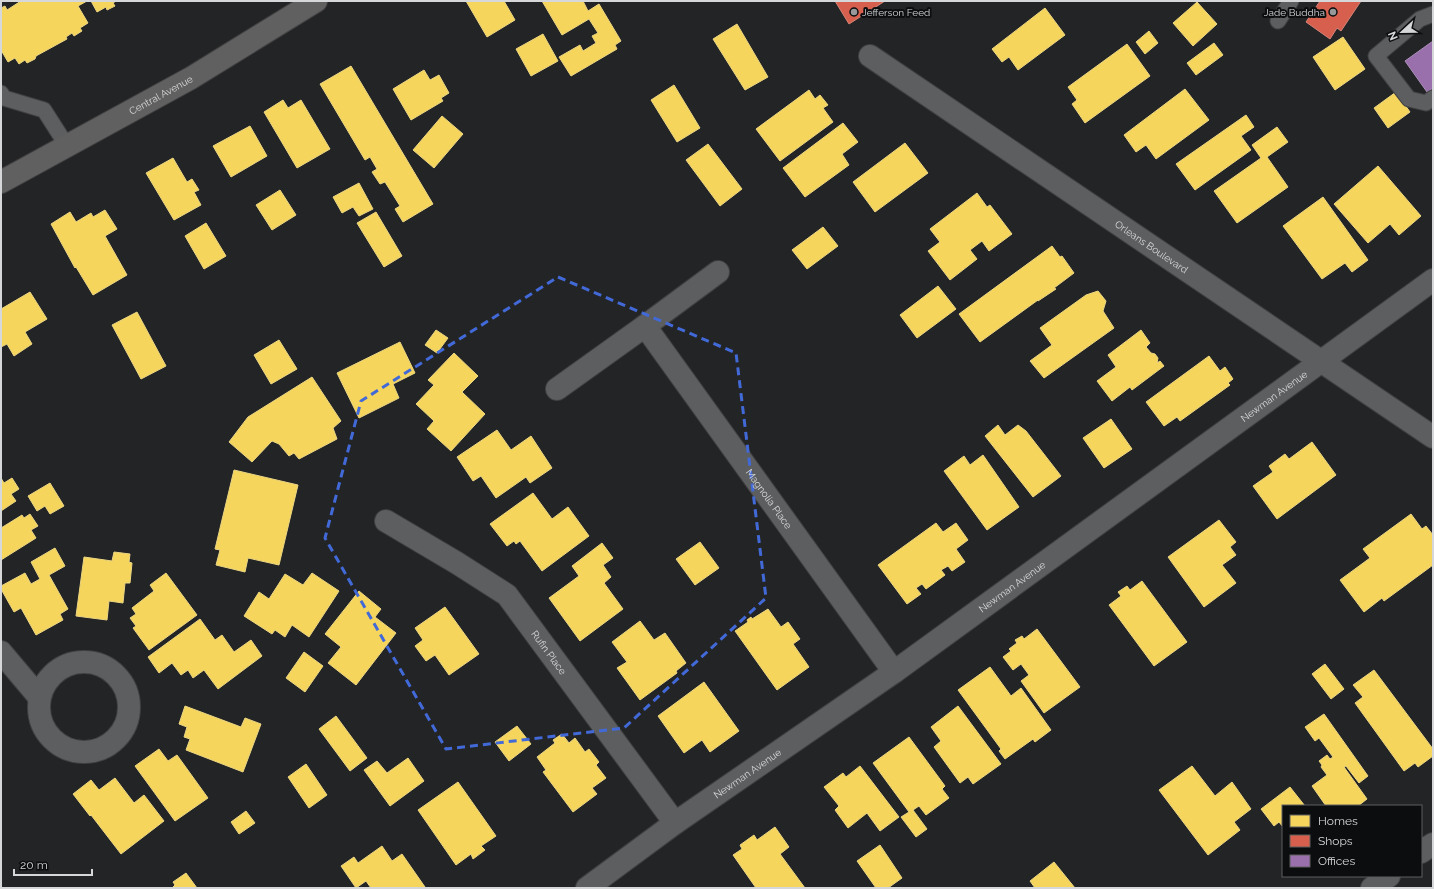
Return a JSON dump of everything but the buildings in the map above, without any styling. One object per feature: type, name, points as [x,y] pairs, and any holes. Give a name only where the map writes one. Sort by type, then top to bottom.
[{"type":"main road","name":"Central Avenue","points":[[1,182],[191,78],[316,1]]},
{"type":"street","name":"Orleans Boulevard","points":[[870,56],[1433,437]]},
{"type":"street","points":[[557,389],[718,272]]},
{"type":"street","name":"Newman Avenue","points":[[587,888],[675,823],[894,672],[1433,280]]},
{"type":"street","name":"Magnolia Place","points":[[644,326],[894,672]]},
{"type":"street","name":"Rufin Place","points":[[386,521],[457,563],[507,595],[675,823]]},
{"type":"street","points":[[1,652],[39,697],[39,715],[46,732],[58,745],[74,751],[92,752],[109,745],[121,733],[129,716],[129,698],[122,682],[110,669],[94,662],[76,662],[59,668],[46,681],[39,697]]},
{"type":"street","points":[[1422,851],[1433,844]]},
{"type":"street","points":[[1372,888],[1388,877]]},
{"type":"lane","points":[[1278,21],[1291,1]]},
{"type":"lane","points":[[1433,14],[1420,19],[1376,56],[1409,99],[1426,103],[1433,98]]},
{"type":"lane","points":[[1,93],[4,98],[44,110],[67,146]]},
{"type":"highlighted area","points":[[558,277],[736,353],[766,598],[624,728],[446,749],[325,538],[361,401]]},
{"type":"place","name":"Jefferson Feed","points":[[854,12]]},
{"type":"place","name":"Jade Buddha","points":[[1333,12]]}]
